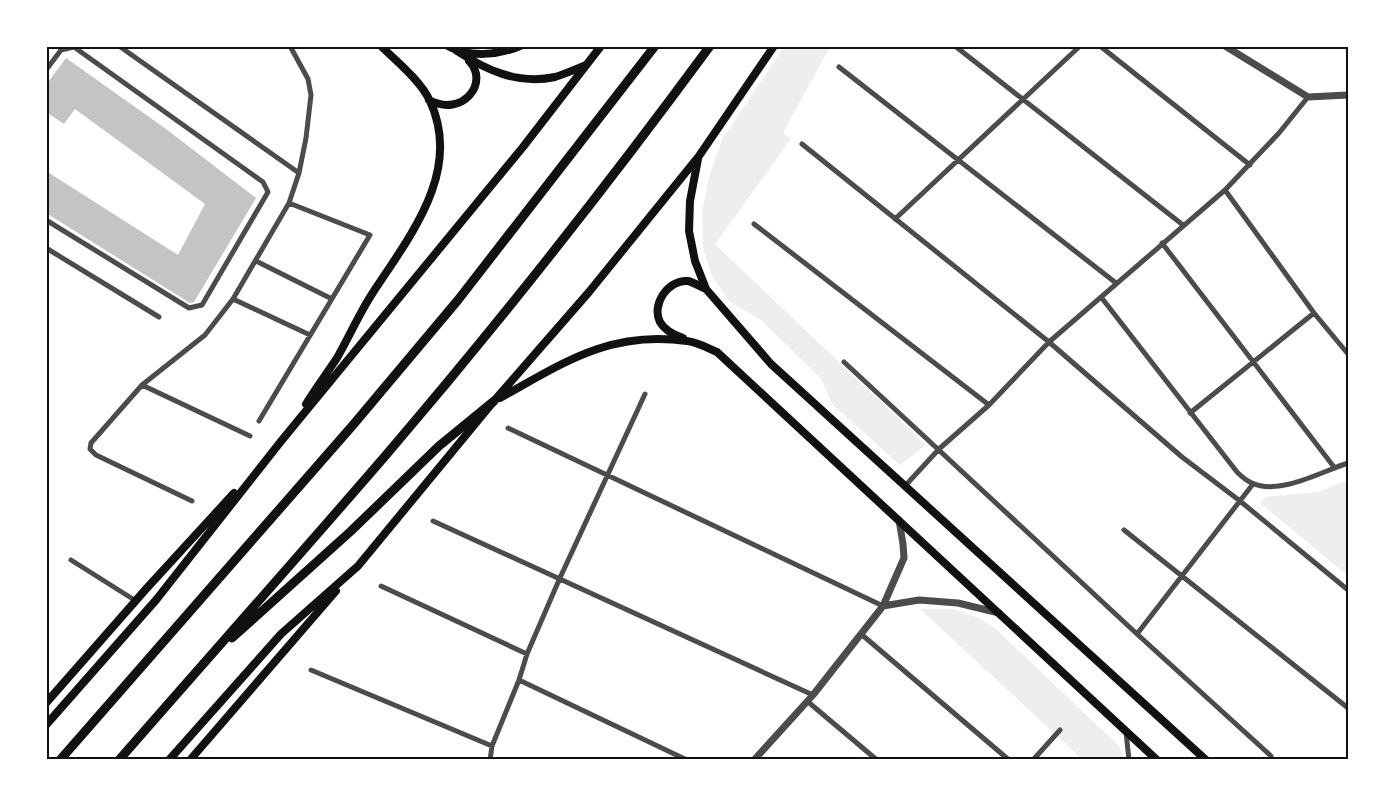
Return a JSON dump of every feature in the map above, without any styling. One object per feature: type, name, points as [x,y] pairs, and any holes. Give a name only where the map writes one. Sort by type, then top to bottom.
[{"type":"highway","points":[[60,759],[345,434],[458,300],[655,46]]},
{"type":"highway","points":[[119,759],[387,453],[490,330],[623,162],[710,46]]},
{"type":"highway","points":[[201,666],[351,531],[439,446],[494,401]]},
{"type":"main road","points":[[46,704],[282,440],[337,357],[365,304],[414,229],[432,195],[439,162],[438,129],[429,100],[410,74],[381,46]]},
{"type":"main road","points":[[452,49],[477,54],[509,51],[520,46]]},
{"type":"main road","points":[[46,725],[156,600],[282,440],[515,156],[601,46]]},
{"type":"main road","points":[[190,759],[358,566],[494,401],[589,292],[699,156],[774,46]]},
{"type":"main road","points":[[429,100],[439,105],[451,106],[462,102],[470,95],[475,85],[474,66],[452,49]]},
{"type":"main road","points":[[452,49],[485,69],[521,77],[555,77],[588,64]]},
{"type":"main road","points":[[699,156],[690,201],[689,231],[695,261],[706,289],[771,364],[1206,759]]},
{"type":"main road","points":[[706,289],[687,281],[675,284],[662,294],[657,308],[660,321],[669,332],[717,352],[1157,759]]},
{"type":"main road","points":[[494,401],[564,362],[603,346],[644,339],[689,341]]},
{"type":"main road","points":[[169,759],[281,634],[358,566]]},
{"type":"street","points":[[119,46],[298,173]]},
{"type":"street","points":[[192,501],[96,455],[90,449],[91,443],[142,385],[205,335],[233,299],[289,203],[306,138],[310,95],[308,79],[290,46]]},
{"type":"street","points":[[955,46],[1183,225]]},
{"type":"street","points":[[895,219],[1080,46]]},
{"type":"street","points":[[1100,46],[1250,165]]},
{"type":"street","points":[[1225,46],[1308,97],[1348,94]]},
{"type":"street","points":[[46,70],[61,50],[74,47],[263,182],[268,192],[202,305],[189,308],[46,220]]},
{"type":"street","points":[[838,67],[1116,283]]},
{"type":"street","points":[[904,486],[939,449],[989,405],[1049,342],[1225,190],[1250,165],[1308,97]]},
{"type":"street","points":[[802,144],[1049,342],[1182,457],[1240,501],[1348,590]]},
{"type":"street","points":[[1225,190],[1314,313],[1348,354]]},
{"type":"street","points":[[259,421],[370,236],[289,203]]},
{"type":"street","points":[[754,224],[989,405]]},
{"type":"street","points":[[1162,243],[1334,467]]},
{"type":"street","points":[[46,248],[159,317]]},
{"type":"street","points":[[256,261],[332,298]]},
{"type":"street","points":[[1101,297],[1236,472],[1253,484],[1270,487],[1301,481],[1348,463]]},
{"type":"street","points":[[233,299],[310,335]]},
{"type":"street","points":[[1190,413],[1314,313]]},
{"type":"street","points":[[844,362],[1270,756]]},
{"type":"street","points":[[142,385],[250,436]]},
{"type":"street","points":[[490,759],[492,746],[527,654],[645,394]]},
{"type":"street","points":[[508,428],[883,606],[919,600],[958,603],[1000,613]]},
{"type":"street","points":[[1137,634],[1253,484]]},
{"type":"street","points":[[754,759],[810,698],[883,606],[904,558],[898,518]]},
{"type":"street","points":[[433,521],[810,698],[877,759]]},
{"type":"street","points":[[1124,530],[1348,708]]},
{"type":"street","points":[[71,560],[136,601]]},
{"type":"street","points":[[381,586],[527,654]]},
{"type":"street","points":[[861,634],[1009,759]]},
{"type":"street","points":[[311,670],[492,746]]},
{"type":"street","points":[[519,680],[687,759]]},
{"type":"street","points":[[1033,759],[1060,730]]},
{"type":"street","points":[[1126,731],[1128,759]]},
{"type":"shaded area","points":[[784,47],[830,47],[783,133],[791,139],[715,244],[926,445],[900,465],[833,405],[821,379],[761,320],[730,302],[712,276],[703,248],[702,211],[710,174],[722,140]]},
{"type":"shaded area","points":[[1348,480],[1348,576],[1260,503],[1266,497],[1318,492]]},
{"type":"shaded area","points":[[920,609],[954,609],[979,618],[995,628],[1120,747],[1123,759],[1082,759]]},
{"type":"building","points":[[66,58],[166,129],[256,198],[194,302],[190,303],[46,213],[46,171],[178,255],[205,204],[75,109],[64,124],[46,112],[46,85]]}]
